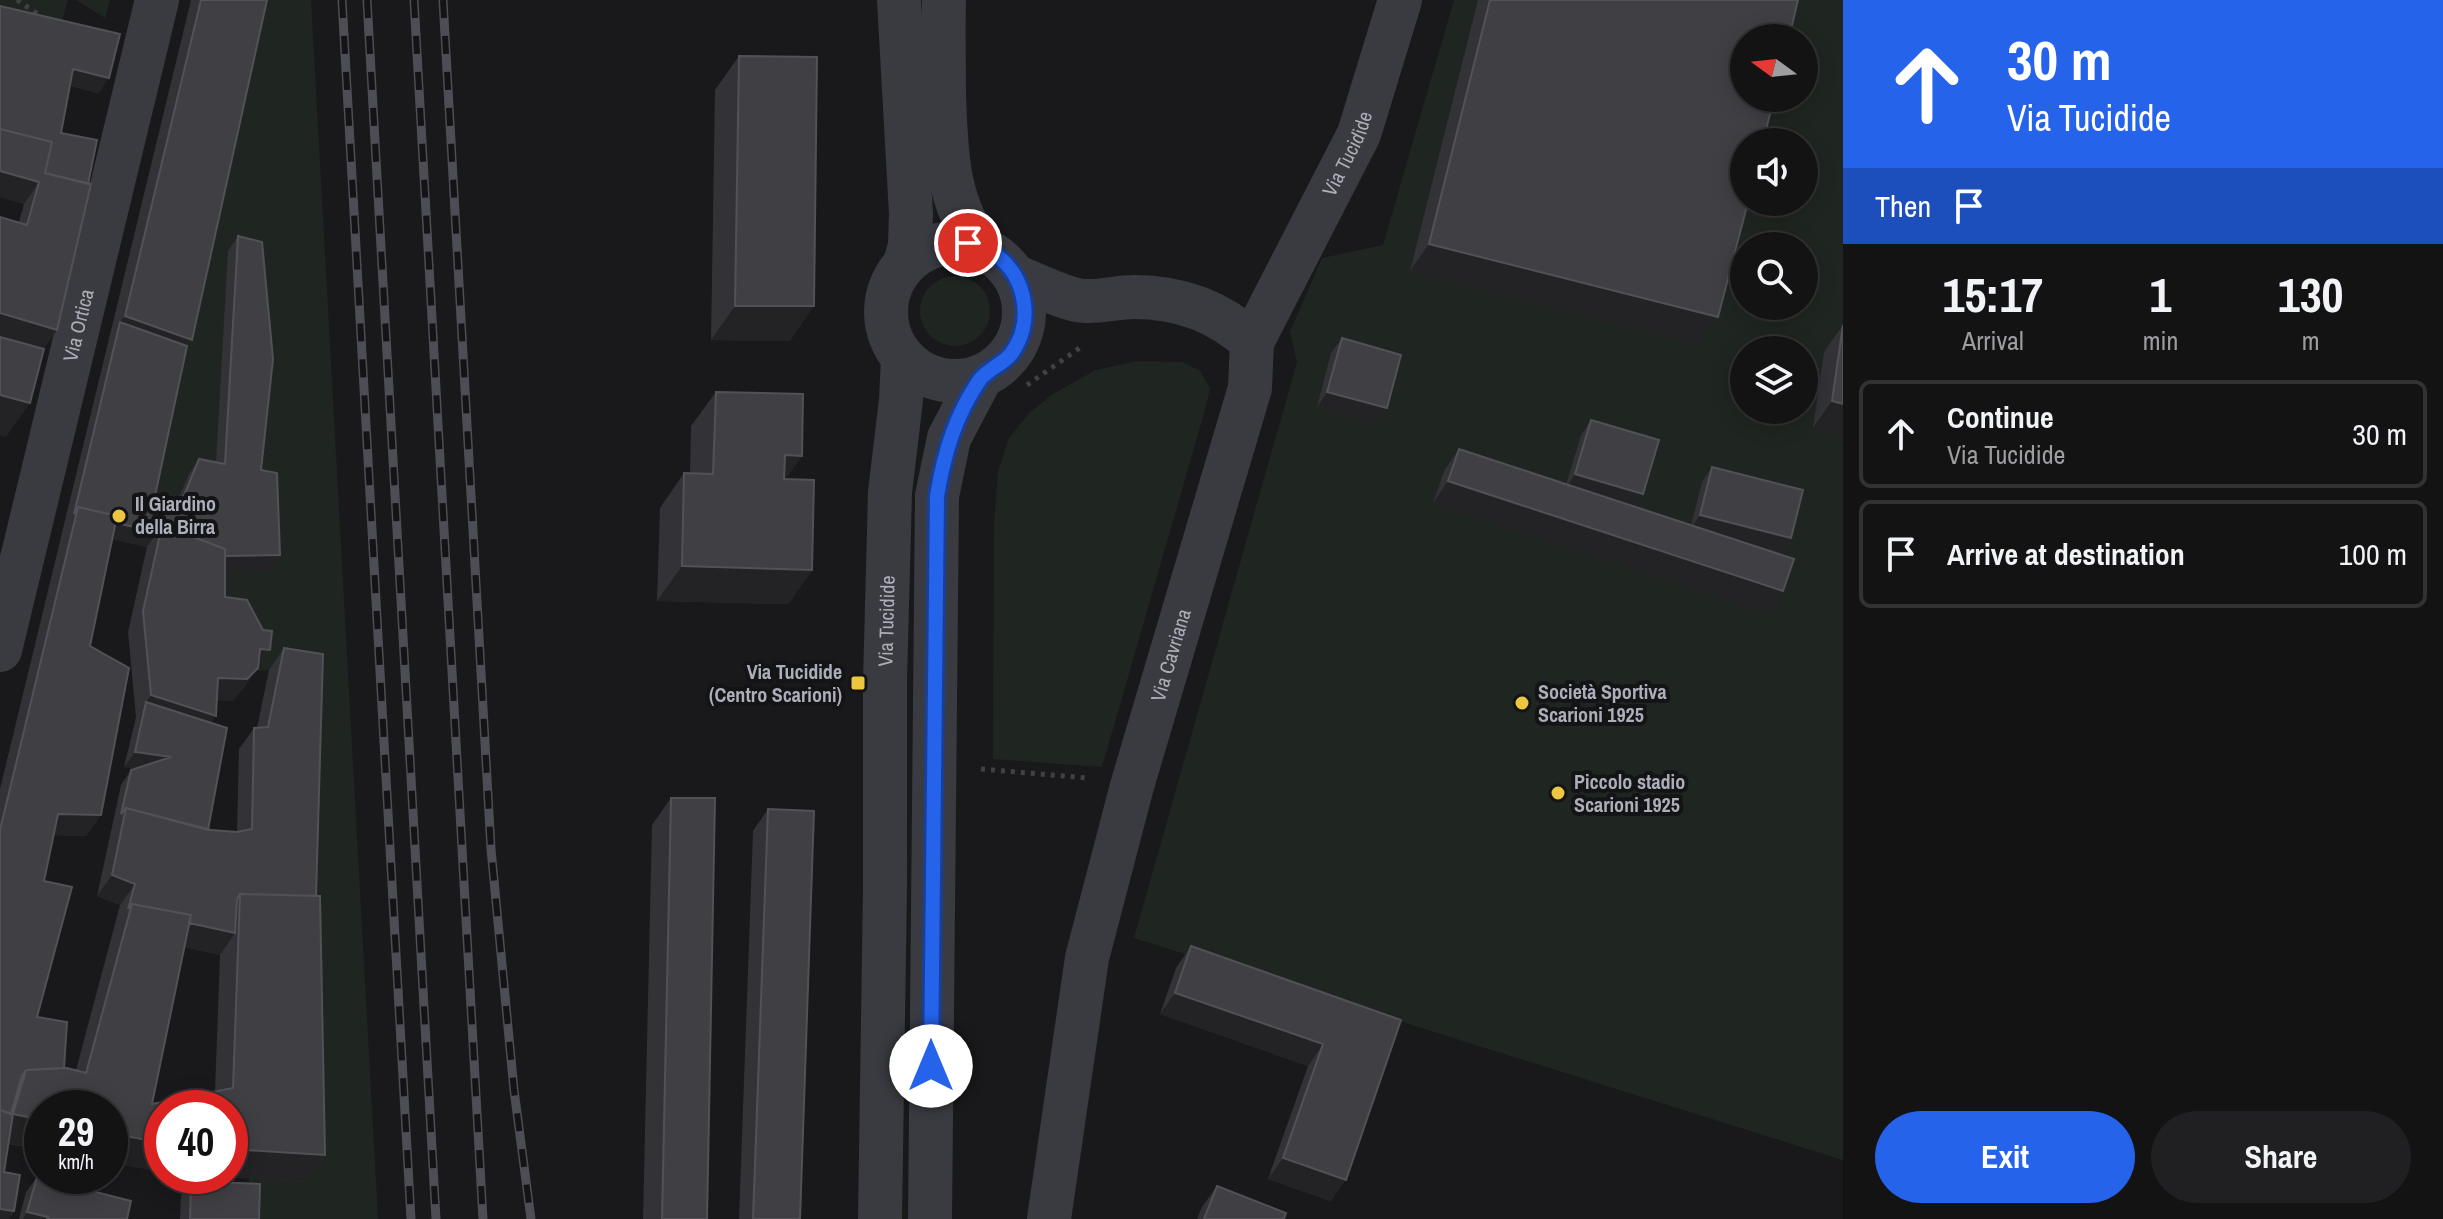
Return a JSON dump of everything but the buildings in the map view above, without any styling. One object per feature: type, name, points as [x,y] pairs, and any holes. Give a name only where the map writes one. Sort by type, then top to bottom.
[{"type":"street","name":"Via Ortica","points":[[0,650],[7,599],[157,0]]},
{"type":"street","name":"Via Tucidide","points":[[880,1219],[885,681],[890,492],[903,358],[889,336],[886,311],[889,292],[905,264],[910,245],[911,214],[899,0]]},
{"type":"street","points":[[944,0],[948,169],[962,219],[982,248]]},
{"type":"street","name":"Via Tucidide","points":[[1252,342],[1359,134],[1400,0]]},
{"type":"street","points":[[903,358],[915,369],[939,380],[960,382],[981,377],[1003,362],[1019,340],[1025,304],[1015,276],[998,257],[982,248],[952,242],[923,251],[905,264]]},
{"type":"street","points":[[1015,276],[1083,301],[1135,297],[1194,304],[1235,326],[1252,342]]},
{"type":"street","points":[[1019,340],[1083,301]]},
{"type":"street","name":"Via Cavriana","points":[[1049,1219],[1087,958],[1132,786],[1250,388],[1252,342]]},
{"type":"street","points":[[930,1219],[937,496],[949,438],[981,377]]},
{"type":"path","points":[[17,0],[36,15],[49,19]]},
{"type":"path","points":[[980,769],[1089,778]]},
{"type":"shaded area","points":[[0,0],[68,0],[57,37],[0,24]]},
{"type":"shaded area","points":[[76,0],[110,0],[105,18]]},
{"type":"shaded area","points":[[256,0],[311,0],[378,1219],[249,1219],[249,1178],[306,1181],[269,670],[255,671],[210,571],[270,570],[223,365],[215,479],[171,518],[145,511]]},
{"type":"shaded area","name":"Società Sportiva Scarioni 1925","points":[[1454,0],[1843,0],[1843,1160],[1134,938],[1297,362],[1290,332],[1322,258],[1383,245]]},
{"type":"shaded area","points":[[955,276],[980,286],[990,311],[980,336],[955,346],[930,336],[920,311],[930,286]]},
{"type":"shaded area","points":[[1137,361],[1182,362],[1200,371],[1210,388],[1102,767],[993,759],[994,523],[998,472],[1009,438],[1029,413],[1053,394],[1096,370]]},
{"type":"railway","points":[[342,0],[411,1219]]},
{"type":"railway","points":[[367,0],[436,1219]]},
{"type":"railway","points":[[414,0],[483,1219]]},
{"type":"railway","points":[[443,0],[491,849],[514,1090],[531,1219]]},
{"type":"place","name":"Il Giardino della Birra","points":[[119,516]]},
{"type":"place","name":"Via Tucidide (Centro Scarioni)","points":[[858,683]]},
{"type":"place","name":"Società Sportiva Scarioni 1925","points":[[1522,703]]},
{"type":"place","name":"Piccolo stadio Scarioni 1925","points":[[1558,793]]},
{"type":"route","points":[[931,1066],[937,496],[949,438],[981,377],[1003,362],[1015,347],[1025,316],[1023,296],[1011,270],[998,257],[968,243]]}]
